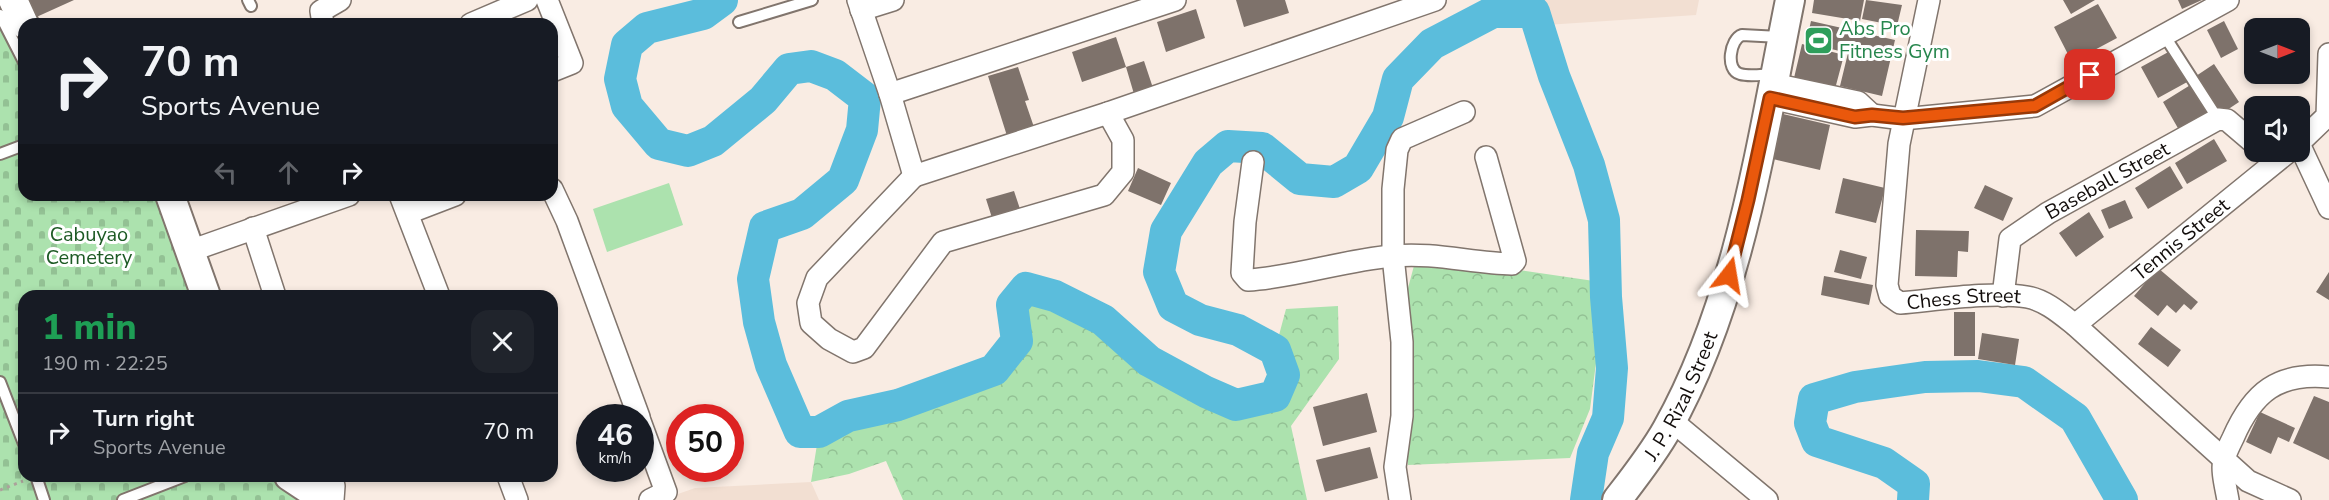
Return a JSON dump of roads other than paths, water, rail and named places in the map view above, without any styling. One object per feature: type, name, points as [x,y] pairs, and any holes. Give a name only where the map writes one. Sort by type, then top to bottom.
[{"type":"main road","points":[[13,0],[21,18]]},
{"type":"main road","name":"J. P. Rizal Street","points":[[1621,494],[1667,430],[1701,358],[1729,275],[1748,200],[1790,0]]},
{"type":"main road","points":[[172,201],[204,290]]},
{"type":"main road","points":[[298,482],[325,500]]},
{"type":"street","points":[[322,17],[340,0]]},
{"type":"street","points":[[485,18],[527,0]]},
{"type":"street","points":[[548,0],[555,18]]},
{"type":"street","points":[[893,0],[860,5],[890,94],[914,176]]},
{"type":"street","points":[[890,94],[1175,0]]},
{"type":"street","points":[[1108,113],[1123,140],[1123,172],[1104,195],[943,242],[864,348],[854,352],[829,339],[811,323],[808,303],[818,278],[914,176],[1108,113],[1435,0]]},
{"type":"street","points":[[1903,118],[1929,0]]},
{"type":"street","points":[[1772,86],[1855,117],[1872,115],[1903,118],[2035,106],[2228,0]]},
{"type":"street","points":[[558,26],[572,63],[558,69]]},
{"type":"street","points":[[2310,134],[2327,116],[2329,54]]},
{"type":"street","points":[[1400,500],[1395,466],[1402,416],[1402,342],[1393,256],[1393,189],[1397,150],[1402,139],[1464,112]]},
{"type":"street","name":"Chess Street","points":[[1903,118],[1887,285],[1890,296],[1900,303],[2003,296],[2028,297],[2047,304],[2075,325],[2247,481],[2290,500]]},
{"type":"street","points":[[2218,118],[2228,120],[2244,134]]},
{"type":"street","name":"Baseball Street","points":[[2003,296],[2010,239],[2048,213],[2218,118]]},
{"type":"street","points":[[1253,162],[1245,222],[1242,273],[1248,280],[1308,272],[1393,256],[1430,256],[1512,264],[1515,261],[1486,157]]},
{"type":"street","name":"Tennis Street","points":[[2075,325],[2268,162]]},
{"type":"street","points":[[2308,162],[2329,208]]},
{"type":"street","points":[[190,251],[332,201]]},
{"type":"street","points":[[421,201],[404,204],[437,290]]},
{"type":"street","points":[[558,201],[634,404]]},
{"type":"street","points":[[253,228],[273,290]]},
{"type":"street","points":[[2228,500],[2223,460],[2241,419],[2259,394],[2279,383],[2307,375],[2329,377]]},
{"type":"street","points":[[1671,420],[1767,500]]},
{"type":"street","points":[[650,500],[666,492],[654,458]]},
{"type":"street","points":[[333,482],[333,500]]},
{"type":"street","points":[[510,482],[517,500]]},
{"type":"lane","points":[[739,22],[812,0]]},
{"type":"lane","points":[[0,15],[18,50]]},
{"type":"lane","points":[[1772,86],[1734,70],[1731,63],[1734,41],[1742,35],[1782,37]]},
{"type":"lane","points":[[2164,35],[2218,118]]},
{"type":"lane","points":[[0,154],[18,147]]},
{"type":"lane","points":[[0,382],[18,428]]},
{"type":"lane","points":[[38,482],[44,500]]},
{"type":"lane","points":[[123,500],[170,482]]},
{"type":"waterway","points":[[722,0],[703,14],[647,28],[627,45],[620,79],[627,106],[659,144],[688,151],[713,141],[763,100],[789,69],[811,66],[835,75],[865,98],[862,130],[843,180],[802,214],[765,227],[753,279],[759,322],[771,365],[800,432],[819,432],[848,416],[898,405],[994,370],[1017,341],[1012,305],[1026,288],[1055,296],[1103,320],[1149,361],[1206,392],[1236,405],[1275,396],[1284,375],[1275,350],[1238,330],[1200,320],[1173,306],[1159,272],[1166,231],[1208,163],[1228,146],[1262,148],[1300,179],[1334,182],[1358,168],[1388,117],[1398,79],[1432,44],[1493,12],[1534,12],[1554,76],[1589,165],[1604,220],[1606,297],[1612,368],[1608,418],[1593,453],[1586,500]]},
{"type":"waterway","points":[[1913,500],[1914,484],[1884,463],[1817,441],[1810,423],[1814,399],[1855,387],[1925,377],[1978,376],[2024,382],[2075,418],[2122,500]]},
{"type":"place","name":"Abs Pro Fitness Gym","points":[[1818,40]]},
{"type":"park label","name":"Cabuyao Cemetery","points":[[89,246]]}]
